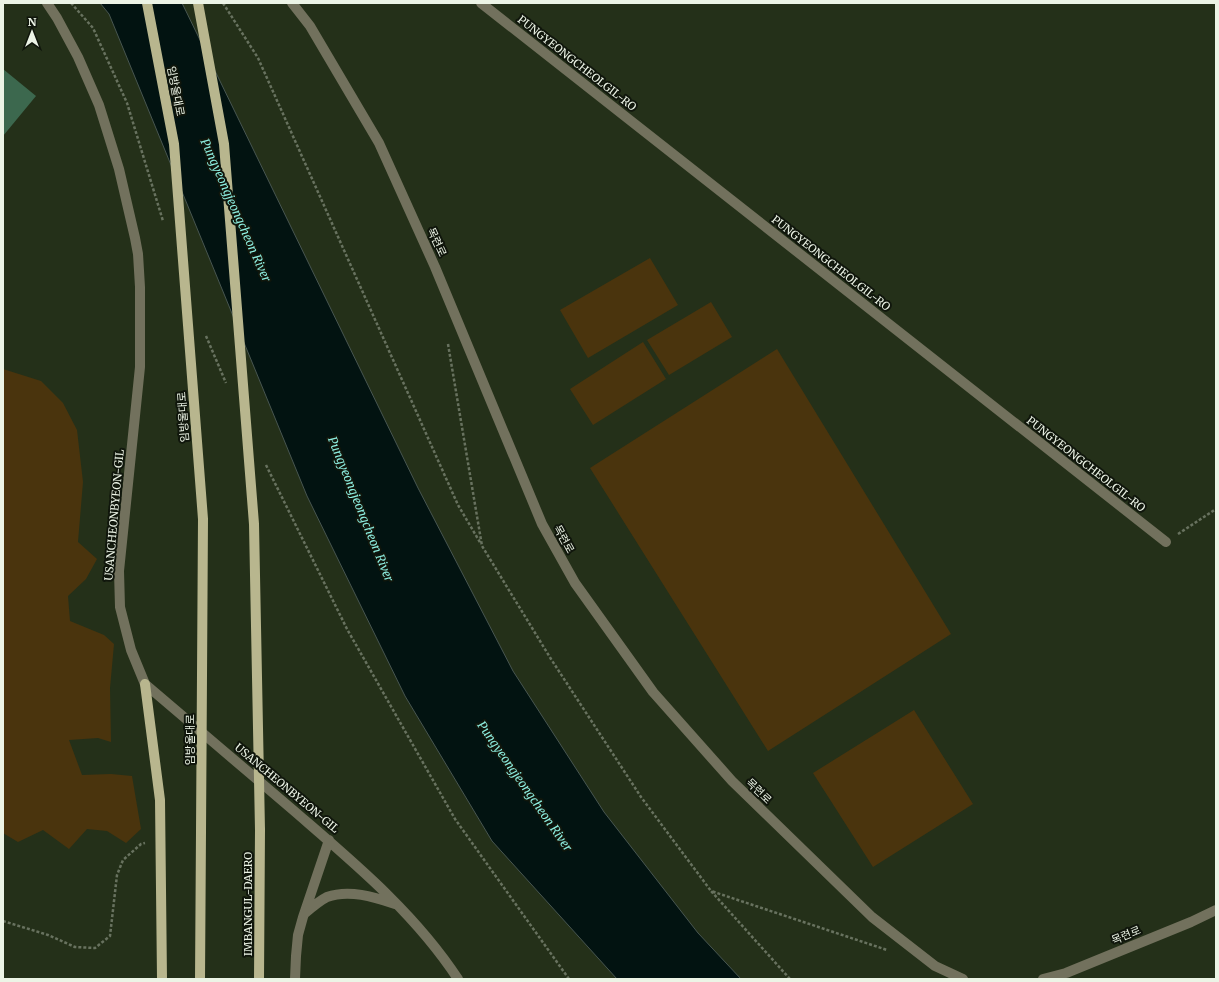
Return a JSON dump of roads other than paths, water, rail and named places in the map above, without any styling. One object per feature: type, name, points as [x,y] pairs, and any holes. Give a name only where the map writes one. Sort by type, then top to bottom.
[{"type":"main road","name":"임방울대로","points":[[147,3],[174,144],[203,518],[200,979]]},
{"type":"main road","name":"IMBANGUL-DAERO","points":[[198,3],[224,144],[253,516],[260,830],[259,979]]},
{"type":"main road","points":[[145,684],[160,800],[162,979]]},
{"type":"street","name":"USANCHEONBYEON-GIL","points":[[47,3],[57,18],[78,57],[99,105],[119,169],[136,246],[140,287],[140,367],[119,571],[120,607],[131,650],[145,684],[361,868],[412,919],[458,979]]},
{"type":"street","name":"목련로","points":[[292,3],[310,26],[379,143],[435,267],[542,524],[575,583],[653,692],[732,781],[872,917],[935,966],[963,979]]},
{"type":"street","name":"PUNGYEONGCHEOLGIL-RO","points":[[481,3],[1166,542]]},
{"type":"street","points":[[295,979],[298,935],[329,840]]},
{"type":"street","points":[[304,914],[326,898],[337,895],[374,897],[397,904]]},
{"type":"street","name":"목련로","points":[[1043,979],[1066,973],[1191,922],[1216,910]]},
{"type":"water","name":"Pungyeongjeongcheon River","points":[[100,3],[182,3],[418,488],[513,671],[604,812],[698,933],[741,979],[617,979],[492,841],[405,696],[307,496],[109,14]]}]
